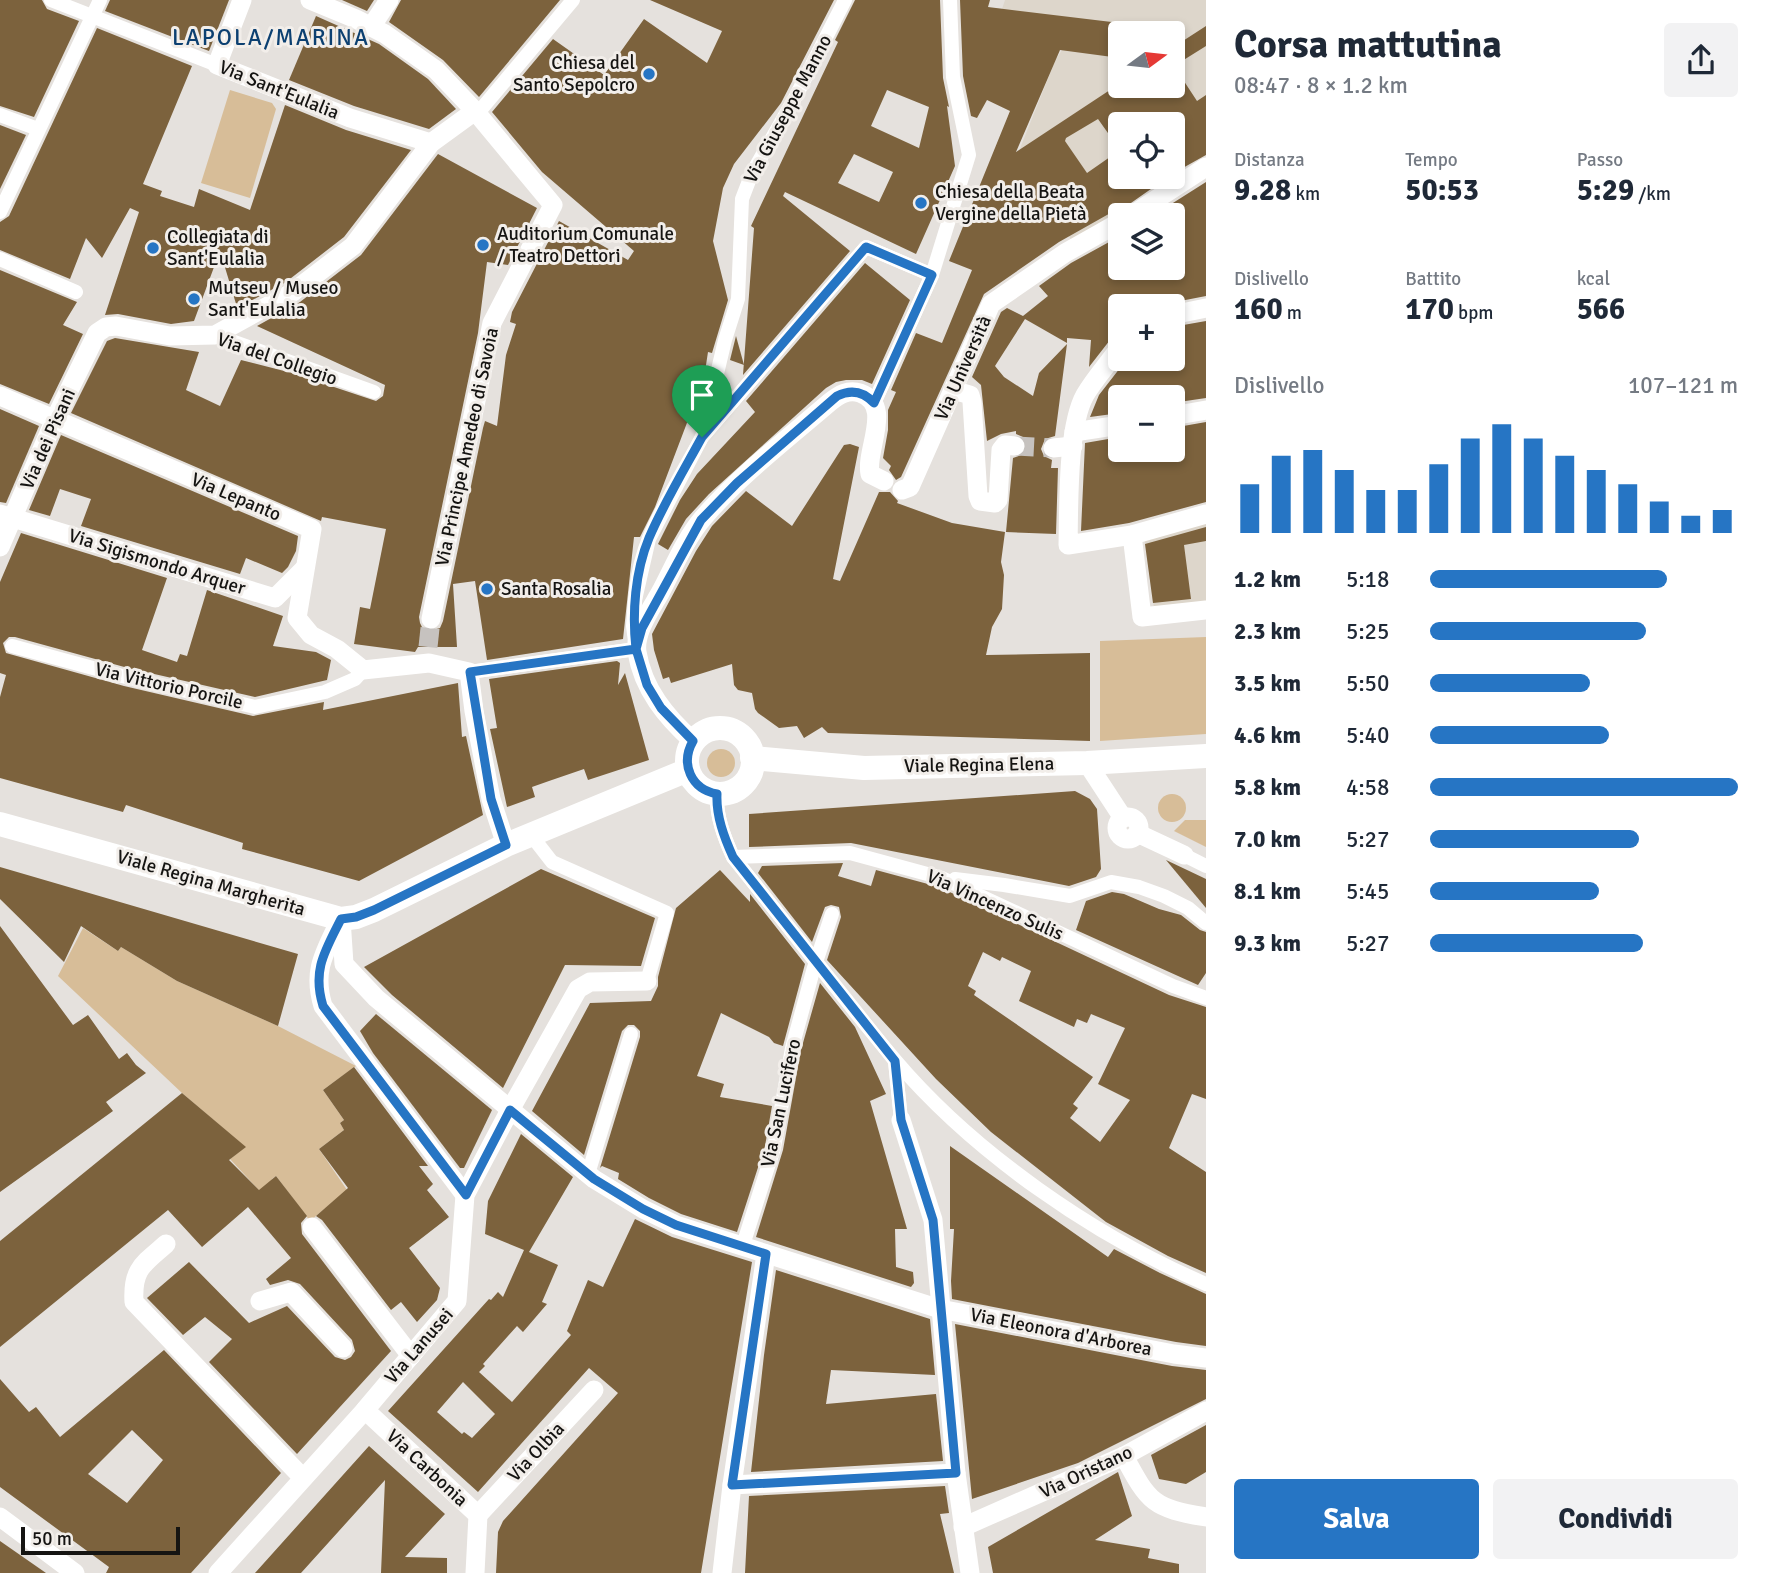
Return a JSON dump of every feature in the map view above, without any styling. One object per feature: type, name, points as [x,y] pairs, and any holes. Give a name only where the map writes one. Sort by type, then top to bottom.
[{"type":"street","name":"Via Sant'Eulalia","points":[[51,0],[350,118],[431,143]]},
{"type":"street","points":[[0,212],[100,0]]},
{"type":"street","points":[[217,65],[242,0]]},
{"type":"street","points":[[310,0],[371,27],[436,70],[475,111]]},
{"type":"street","points":[[371,27],[389,0]]},
{"type":"street","points":[[215,335],[293,292],[353,246],[431,143],[483,107],[573,0]]},
{"type":"street","name":"Via Giuseppe Manno","points":[[636,649],[635,600],[649,539],[702,437],[725,340],[738,299],[742,199],[752,173],[796,96],[845,0]]},
{"type":"street","points":[[874,403],[932,275],[969,155],[953,77],[950,0]]},
{"type":"street","name":"Via Principe Amedeo di Savoia","points":[[431,619],[492,323],[553,205],[475,111]]},
{"type":"street","points":[[0,115],[38,129]]},
{"type":"street","points":[[1150,203],[1206,167]]},
{"type":"street","name":"Via Università","points":[[902,490],[910,487],[991,304],[1065,253],[1108,229]]},
{"type":"street","points":[[702,437],[866,247],[932,275]]},
{"type":"street","points":[[0,259],[76,292]]},
{"type":"street","points":[[1185,312],[1206,308]]},
{"type":"street","name":"Via del Collegio","points":[[97,333],[106,327],[117,327],[170,336],[215,335],[374,392]]},
{"type":"street","name":"Via dei Pisani","points":[[0,547],[6,517],[97,333]]},
{"type":"street","points":[[1108,363],[1084,396],[1073,447],[1068,545],[1132,535],[1206,514]]},
{"type":"street","points":[[953,390],[970,394],[980,501],[995,503],[998,500],[1000,455],[1005,445],[1015,446]]},
{"type":"street","points":[[693,741],[661,708],[647,685],[636,649],[650,610],[701,520],[737,483],[845,392],[854,391],[869,397],[874,403],[878,416],[868,464],[870,474],[884,481]]},
{"type":"street","name":"Via Lepanto","points":[[0,397],[312,529],[296,618],[311,635],[337,649],[363,670]]},
{"type":"street","points":[[1185,414],[1206,410]]},
{"type":"street","points":[[1053,447],[1073,447],[1108,431]]},
{"type":"street","name":"Via Sigismondo Arquer","points":[[6,517],[275,598],[304,569]]},
{"type":"street","points":[[1132,535],[1143,617],[1206,610]]},
{"type":"street","name":"Via Vittorio Porcile","points":[[12,646],[126,677],[255,706],[325,692],[355,679],[363,670]]},
{"type":"street","points":[[363,670],[429,655],[470,672],[636,649]]},
{"type":"street","points":[[470,672],[491,799],[506,845]]},
{"type":"street","points":[[711,729],[727,729],[744,739],[752,758],[751,772],[744,783],[728,793],[717,794],[703,789],[697,785],[688,770],[688,753],[693,741],[711,729]]},
{"type":"street","name":"Viale Regina Elena","points":[[752,758],[864,768],[1087,763],[1206,756]]},
{"type":"street","points":[[1087,763],[1122,818],[1118,824],[1119,834],[1129,839],[1138,833],[1206,866]]},
{"type":"street","points":[[466,1195],[323,1006],[317,986],[322,957],[341,919],[374,910],[506,845],[688,770]]},
{"type":"street","points":[[717,794],[716,805],[720,822],[733,857],[895,1061],[944,1112],[1045,1195],[1116,1238],[1206,1284]]},
{"type":"street","name":"Viale Regina Margherita","points":[[0,824],[341,919]]},
{"type":"street","points":[[531,835],[552,862],[667,913],[647,981]]},
{"type":"street","name":"Via Vincenzo Sulis","points":[[733,857],[850,853],[942,878],[1173,986],[1206,998]]},
{"type":"street","points":[[942,878],[1070,896],[1111,883],[1121,884],[1164,896],[1188,908],[1206,923]]},
{"type":"street","name":"Via San Lucifero","points":[[743,1245],[774,1148],[792,1048],[832,914]]},
{"type":"street","name":"Via Eleonora d'Arborea","points":[[341,919],[344,964],[376,998],[588,1174],[643,1209],[676,1225],[940,1309],[1206,1358]]},
{"type":"street","name":"Via Lanusei","points":[[218,1573],[365,1410],[457,1301],[466,1195],[578,989],[590,982],[647,981]]},
{"type":"street","points":[[588,1174],[631,1034]]},
{"type":"street","points":[[895,1061],[901,1120],[933,1220],[956,1473],[970,1573]]},
{"type":"street","points":[[312,1227],[411,1356]]},
{"type":"street","points":[[166,1244],[145,1262],[132,1281],[134,1302],[303,1478]]},
{"type":"street","points":[[722,1573],[732,1485],[766,1254]]},
{"type":"street","points":[[260,1301],[290,1292],[343,1348]]},
{"type":"street","name":"Via Olbia","points":[[478,1515],[594,1390]]},
{"type":"street","name":"Via Carbonia","points":[[365,1410],[478,1515],[475,1573]]},
{"type":"street","name":"Via Oristano","points":[[963,1527],[1124,1456],[1206,1411]]},
{"type":"street","points":[[1124,1456],[1139,1485],[1152,1500],[1172,1511],[1206,1517]]},
{"type":"street","points":[[732,1485],[956,1473]]},
{"type":"street","points":[[0,1517],[75,1573]]},
{"type":"shaded area","points":[[1005,0],[1206,0],[1206,152],[1185,166],[1185,112],[1108,112],[1108,189],[1151,189],[1130,203],[1108,203],[1108,217],[1072,241],[1017,156],[1055,61],[1062,50],[986,40],[994,8],[1002,9]]},
{"type":"shaded area","points":[[230,90],[272,103],[276,109],[250,198],[201,183]]},
{"type":"shaded area","points":[[1206,521],[1206,601],[1154,608],[1144,536]]},
{"type":"shaded area","points":[[1206,637],[1206,734],[1100,741],[1100,641]]},
{"type":"shaded area","points":[[721,749],[731,753],[735,763],[731,773],[721,777],[711,773],[707,763],[711,753]]},
{"type":"shaded area","points":[[1172,794],[1182,798],[1186,808],[1182,818],[1172,822],[1162,818],[1158,808],[1162,798]]},
{"type":"shaded area","points":[[1185,820],[1206,820],[1206,847],[1174,831]]},
{"type":"shaded area","points":[[83,928],[118,951],[121,947],[177,981],[278,1026],[356,1066],[323,1090],[344,1120],[340,1123],[344,1130],[319,1149],[347,1190],[310,1221],[276,1176],[272,1179],[267,1199],[230,1159],[245,1147],[182,1093],[58,976]]},
{"type":"building","points":[[0,0],[42,0],[47,9],[79,21],[34,117],[0,106]]},
{"type":"building","points":[[110,0],[229,0],[209,51],[105,11]]},
{"type":"building","points":[[342,0],[374,0],[367,11]]},
{"type":"building","points":[[401,0],[560,0],[479,97],[443,60],[389,22]]},
{"type":"building","points":[[650,0],[834,0],[781,103],[734,164],[723,188],[713,241],[728,300],[712,353],[708,352],[704,378],[655,507],[640,537],[634,537],[623,639],[487,660],[475,581],[453,584],[457,647],[418,647],[415,652],[354,644],[360,607],[370,609],[386,529],[322,517],[321,521],[71,413],[107,341],[115,338],[199,352],[186,390],[220,406],[241,360],[292,373],[376,401],[383,396],[385,385],[257,326],[300,302],[361,255],[438,154],[537,208],[508,265],[487,262],[478,333],[419,617],[423,629],[429,631],[440,628],[485,421],[497,426],[506,355],[516,324],[510,322],[512,312],[559,221],[628,260],[634,251],[542,172],[492,112],[553,39],[604,75],[644,19],[707,63],[722,31]]},
{"type":"building","points":[[855,0],[940,0],[943,78],[955,166],[916,254],[785,192],[783,196],[850,251],[743,375],[754,228],[751,226],[838,42],[835,40]],"holes":[[[887,90],[929,107],[919,148],[871,126]],[[854,154],[893,172],[879,202],[838,183]]]},
{"type":"building","points":[[960,0],[990,0],[988,7],[1108,22],[1108,56],[1060,50],[1016,152],[1108,91],[1108,98],[1185,98],[1185,83],[1197,101],[1206,95],[1206,155],[1185,167],[1185,112],[1108,112],[1108,133],[1098,119],[1066,138],[1065,141],[1087,173],[1108,158],[1108,189],[1151,189],[1131,203],[1108,203],[1108,214],[1059,242],[984,294],[901,477],[896,480],[889,470],[891,466],[883,458],[888,410],[896,392],[891,390],[916,333],[942,343],[972,270],[949,261],[1010,111],[987,100],[977,118],[971,116],[963,76]]},
{"type":"building","points":[[316,16],[379,44],[428,79],[456,109],[429,129],[354,106],[289,80]]},
{"type":"building","points":[[1206,26],[1206,46],[1185,59],[1185,40]]},
{"type":"building","points":[[97,28],[192,66],[143,184],[162,191],[160,196],[194,207],[199,189],[250,210],[285,105],[346,130],[411,150],[344,237],[286,282],[237,307],[220,251],[194,321],[171,324],[118,314],[105,315],[139,212],[130,208],[102,258],[86,238],[70,279],[0,250],[0,222],[9,216]]},
{"type":"building","points":[[0,125],[26,135],[0,189]]},
{"type":"building","points":[[1206,182],[1206,296],[1185,300],[1185,294],[1108,294],[1108,343],[1089,367],[1091,340],[1067,338],[1067,343],[1025,319],[995,366],[1004,377],[1033,396],[1039,373],[1067,344],[1055,436],[1045,439],[1041,449],[1044,456],[1052,460],[1051,468],[1058,468],[1056,534],[1006,532],[1013,458],[1024,454],[1026,442],[1016,431],[987,441],[981,385],[972,377],[1001,312],[1007,308],[1023,316],[1048,296],[1039,286],[1071,263],[1108,243],[1108,280],[1185,280],[1185,203],[1173,203]]},
{"type":"building","points":[[865,263],[910,300],[872,384],[862,380],[846,380],[826,388],[709,494],[686,519],[668,550],[658,544],[680,500],[697,474],[755,412],[746,401]]},
{"type":"building","points":[[0,270],[77,302],[63,325],[83,334],[49,404],[0,384]]},
{"type":"building","points":[[1206,321],[1206,398],[1185,401],[1185,385],[1108,385],[1108,415],[1090,417],[1099,395],[1118,371],[1185,371],[1185,325]]},
{"type":"building","points":[[736,336],[744,365],[730,360]]},
{"type":"building","points":[[0,409],[39,426],[6,503],[0,502]]},
{"type":"building","points":[[1206,422],[1206,502],[1129,523],[1081,531],[1085,443],[1108,439],[1108,462],[1185,462],[1185,426]]},
{"type":"building","points":[[61,435],[298,536],[296,551],[288,567],[282,573],[246,558],[240,574],[81,526],[91,499],[60,489],[50,516],[29,510]]},
{"type":"building","points":[[844,445],[859,447],[833,579],[840,581],[879,492],[890,492],[897,503],[952,523],[1005,532],[1001,562],[1004,575],[1002,609],[992,627],[986,655],[1090,653],[1090,741],[828,733],[822,727],[804,738],[797,726],[779,728],[758,713],[752,693],[738,690],[734,685],[732,664],[671,683],[669,677],[663,679],[652,634],[712,526],[746,491],[792,526]]},
{"type":"building","points":[[1206,527],[1206,541],[1184,545],[1191,599],[1153,603],[1145,544]]},
{"type":"building","points":[[21,533],[167,578],[142,650],[177,662],[180,654],[187,656],[207,590],[283,616],[273,646],[316,652],[331,660],[327,680],[255,697],[128,668],[15,637],[9,637],[3,643],[6,653],[124,686],[253,716],[324,702],[323,710],[458,683],[462,737],[466,736],[483,815],[359,881],[242,849],[243,843],[126,805],[123,812],[0,778],[0,697],[6,675],[0,673],[0,582]]},
{"type":"building","points":[[617,661],[620,663],[618,685],[625,673],[649,760],[588,780],[584,769],[532,787],[535,797],[507,807],[490,729],[497,728],[489,679]]},
{"type":"building","points":[[1075,791],[1090,799],[1097,809],[1101,869],[1096,877],[1069,886],[851,843],[749,847],[749,814]]},
{"type":"building","points":[[1166,860],[1206,879],[1206,908]]},
{"type":"building","points":[[843,863],[838,876],[871,886],[876,870],[939,887],[1169,995],[1206,1007],[1206,1099],[1192,1094],[1169,1148],[1206,1172],[1206,1273],[1168,1256],[1106,1222],[991,1132],[936,1079],[827,960],[841,917],[839,907],[825,907],[812,942],[758,873],[762,866]],"holes":[[[983,952],[1000,961],[1002,957],[1031,971],[1019,1001],[1074,1027],[1077,1019],[1087,1023],[1091,1014],[1125,1028],[1098,1084],[1130,1100],[1100,1142],[1070,1118],[1078,1108],[1073,1104],[1093,1077],[974,995],[976,991],[968,986]]]},
{"type":"building","points":[[0,867],[298,954],[278,1026],[177,981],[121,947],[118,951],[81,926],[64,962],[0,899]]},
{"type":"building","points":[[541,869],[655,918],[641,966],[565,965],[503,1088],[392,995],[364,967]]},
{"type":"building","points":[[720,870],[750,902],[750,894],[805,964],[783,1046],[721,1013],[697,1076],[724,1084],[720,1097],[772,1106],[765,1146],[737,1232],[681,1214],[618,1179],[619,1173],[602,1166],[600,1168],[640,1037],[640,1031],[634,1025],[628,1025],[622,1031],[584,1155],[532,1111],[590,1003],[651,1001],[658,986],[676,908]]},
{"type":"building","points":[[1112,892],[1181,915],[1206,932],[1206,973],[1198,985],[1076,930],[1086,901]]},
{"type":"building","points":[[0,926],[73,1025],[88,1015],[119,1059],[127,1053],[146,1073],[106,1102],[113,1111],[0,1192]]},
{"type":"building","points":[[820,983],[855,1027],[886,1094],[870,1101],[907,1229],[895,1229],[896,1267],[913,1272],[914,1283],[911,1287],[756,1237],[783,1150],[801,1050]]},
{"type":"building","points":[[376,1014],[492,1110],[464,1168],[460,1168],[373,1053],[360,1031]]},
{"type":"building","points":[[354,1067],[428,1166],[419,1166],[433,1184],[427,1190],[449,1217],[409,1248],[440,1288],[437,1300],[417,1322],[401,1302],[391,1310],[322,1220],[316,1216],[348,1188],[319,1149],[344,1130],[340,1123],[344,1120],[323,1090]]},
{"type":"building","points":[[182,1093],[246,1147],[229,1160],[259,1190],[276,1176],[307,1216],[301,1223],[302,1234],[391,1351],[297,1454],[209,1362],[232,1339],[205,1317],[183,1335],[147,1298],[189,1262],[249,1323],[287,1306],[335,1357],[345,1360],[351,1357],[355,1351],[352,1340],[300,1284],[288,1280],[270,1285],[266,1279],[291,1258],[248,1207],[202,1247],[168,1210],[0,1347],[0,1241]]},
{"type":"building","points":[[521,1134],[573,1177],[529,1252],[558,1265],[542,1302],[547,1304],[523,1332],[517,1326],[479,1372],[512,1402],[571,1335],[567,1331],[588,1280],[603,1287],[635,1219],[672,1237],[752,1262],[701,1573],[496,1573],[498,1532],[503,1521],[618,1393],[589,1368],[478,1492],[388,1411],[489,1299],[498,1292],[503,1297],[524,1250],[485,1234],[488,1201]],"holes":[[[463,1382],[495,1414],[472,1438],[464,1432],[462,1434],[437,1412]]]},
{"type":"building","points":[[950,1146],[1108,1257],[1114,1249],[1206,1294],[1206,1346],[952,1299],[954,1229],[950,1229]]},
{"type":"building","points":[[776,1270],[930,1319],[935,1375],[831,1370],[826,1404],[936,1394],[943,1461],[751,1472]]},
{"type":"building","points":[[955,1324],[1172,1366],[1206,1370],[1206,1399],[1078,1463],[972,1499]]},
{"type":"building","points":[[164,1350],[281,1473],[191,1573],[106,1573],[109,1567],[0,1487],[0,1379],[29,1412],[36,1407],[60,1437]],"holes":[[[132,1430],[163,1460],[127,1503],[88,1474]]]},
{"type":"building","points":[[1206,1425],[1206,1472],[1186,1484],[1159,1479],[1151,1455]]},
{"type":"building","points":[[369,1446],[445,1514],[405,1557],[447,1558],[447,1573],[381,1573],[385,1480],[301,1573],[255,1573]]},
{"type":"building","points":[[1118,1472],[1132,1516],[1095,1540],[1150,1549],[1148,1558],[1179,1564],[1179,1573],[993,1573],[988,1547]]},
{"type":"building","points":[[945,1486],[949,1513],[940,1514],[954,1573],[745,1573],[749,1496]]},
{"type":"building","points":[[0,1541],[46,1573],[0,1573]]},
{"type":"tunnel","points":[[1015,446],[1053,448]]},
{"type":"tunnel","points":[[428,647],[431,619]]},
{"type":"place","name":"Chiesa del Santo Sepolcro","points":[[649,74]]},
{"type":"place","name":"Chiesa della Beata Vergine della Pietà","points":[[921,203]]},
{"type":"place","name":"Auditorium Comunale / Teatro Dettori","points":[[483,245]]},
{"type":"place","name":"Collegiata di Sant'Eulalia","points":[[153,248]]},
{"type":"place","name":"Mutseu / Museo Sant'Eulalia","points":[[194,299]]},
{"type":"place","name":"Santa Rosalia","points":[[487,589]]},
{"type":"district","name":"LAPOLA/MARINA","points":[[271,37]]},
{"type":"route","points":[[702,437],[649,539],[635,600],[636,649],[470,672],[474,711],[491,799],[506,845],[374,910],[341,919],[322,957],[317,986],[323,1006],[466,1195],[510,1110],[594,1179],[643,1209],[676,1225],[766,1254],[732,1485],[956,1473],[933,1220],[901,1120],[895,1061],[733,857],[720,822],[716,805],[717,794],[697,785],[690,775],[688,753],[693,741],[661,708],[647,685],[636,649],[650,610],[701,520],[737,483],[837,396],[854,391],[869,397],[874,403],[932,275],[866,247],[702,437]]}]
